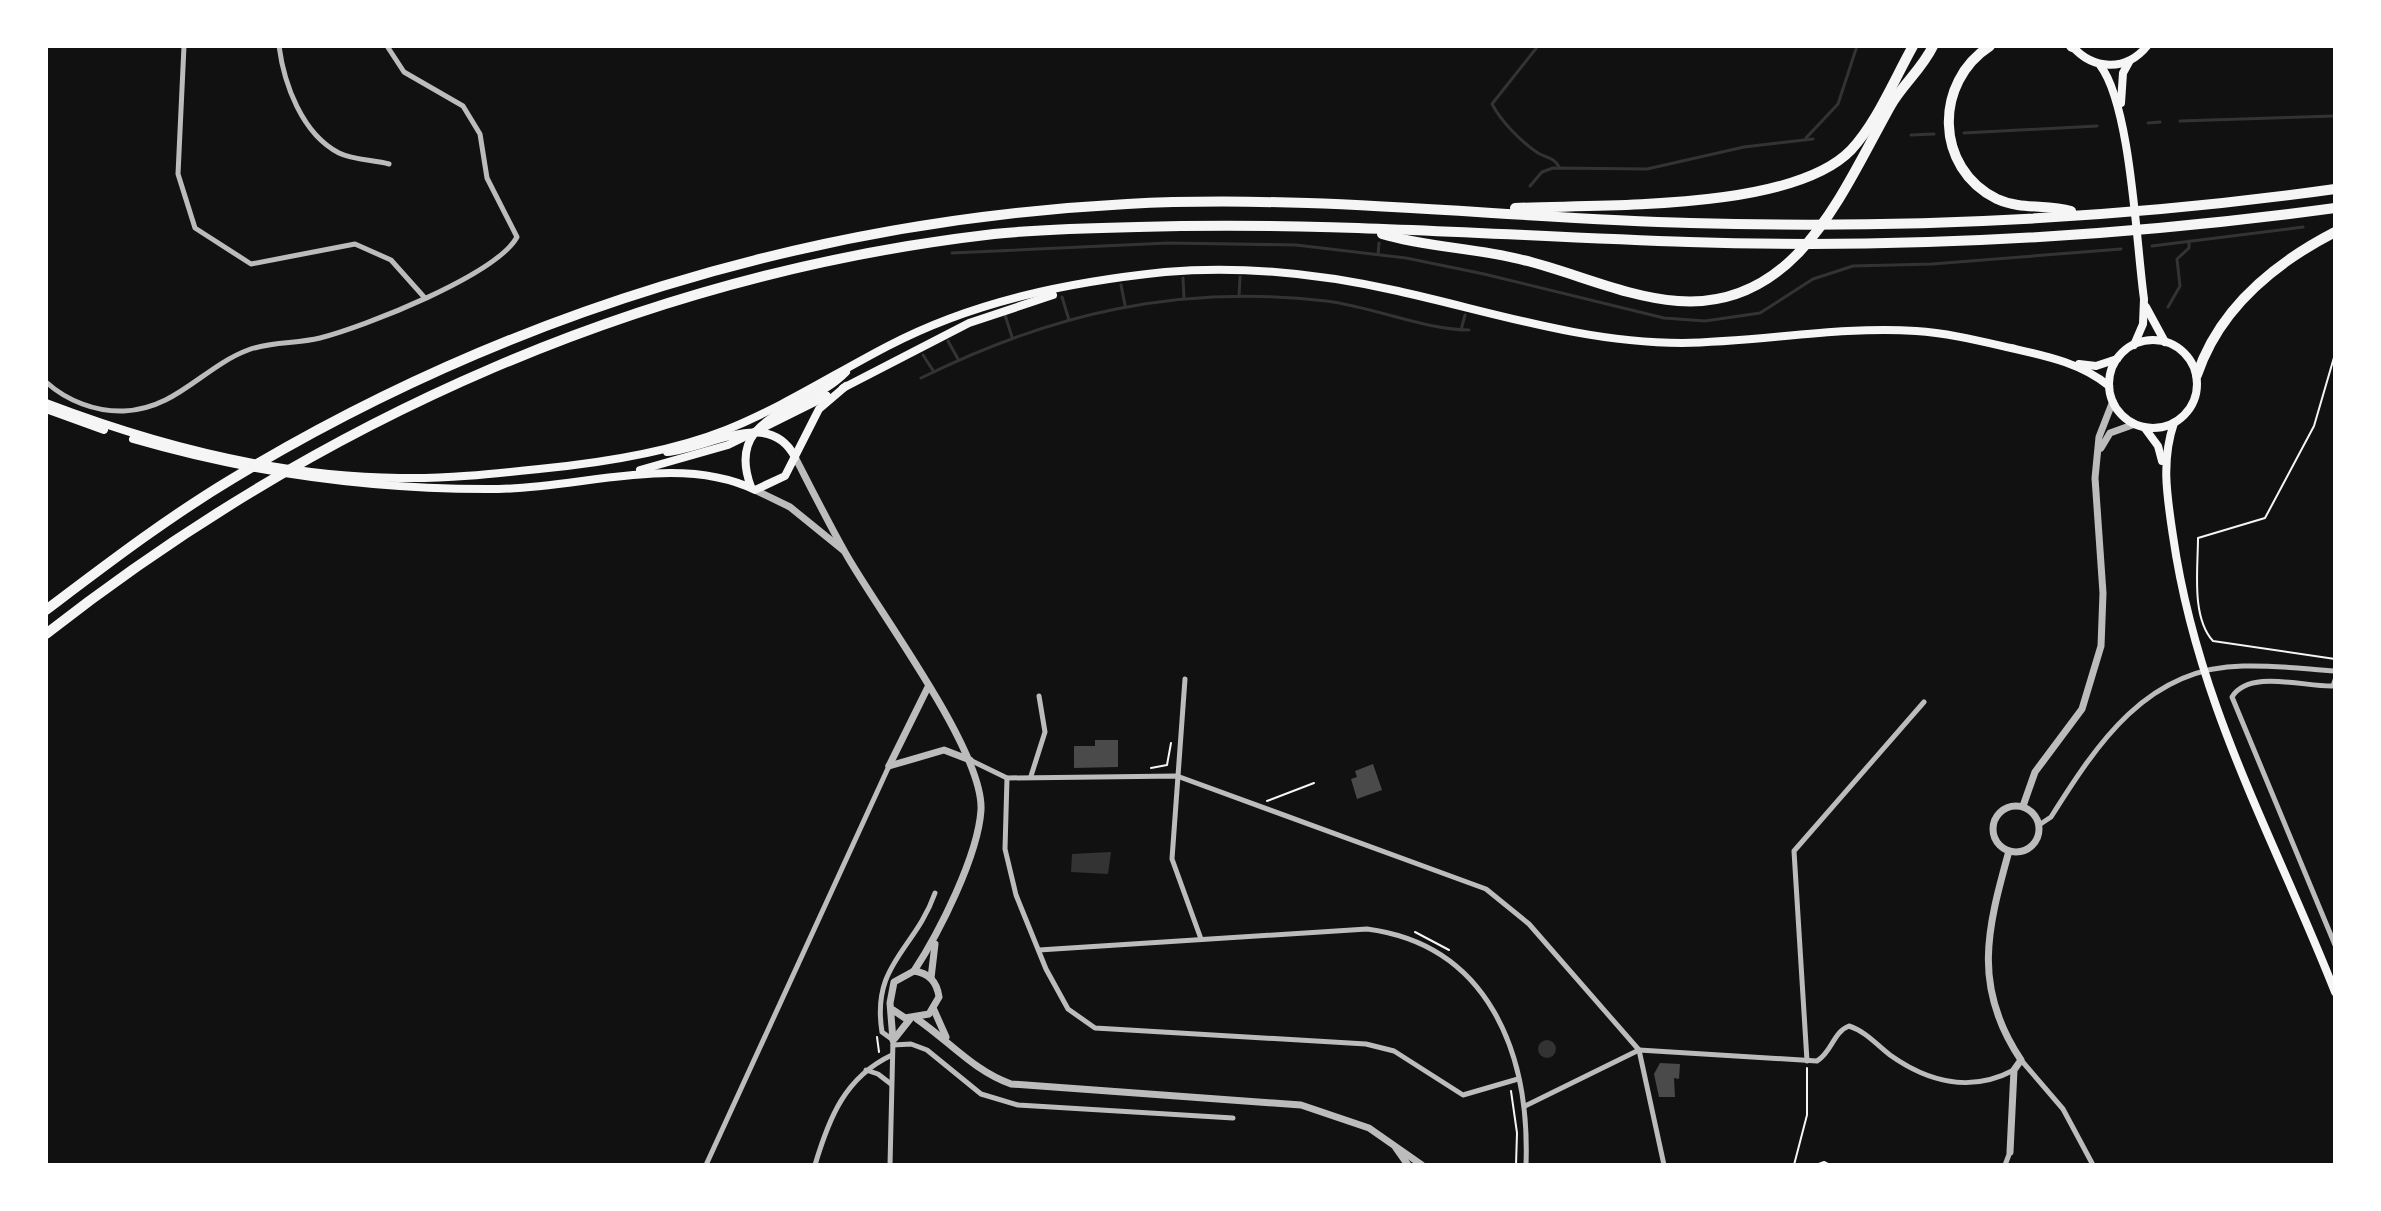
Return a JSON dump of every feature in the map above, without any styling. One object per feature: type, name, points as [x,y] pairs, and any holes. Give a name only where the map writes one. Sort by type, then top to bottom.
[{"type":"highway","points":[[1473,210],[1677,201],[1783,186],[1807,179],[1852,149],[1913,46]]},
{"type":"highway","points":[[1365,228],[1394,237],[1519,259],[1677,301],[1722,298],[1779,273],[1805,249],[1836,204],[1895,98],[1917,72],[1933,46]]},
{"type":"highway","points":[[1990,46],[1965,68],[1952,93],[1948,110],[1949,139],[1958,162],[1973,183],[1998,199],[2080,214]]},
{"type":"highway","points":[[46,610],[194,503],[366,404],[542,326],[718,268],[882,231],[1061,208],[1251,202],[1473,210],[1580,219],[1797,225],[2080,214],[2335,189]]},
{"type":"highway","points":[[46,634],[197,525],[346,437],[474,374],[643,310],[820,263],[999,233],[1188,225],[1365,228],[1695,242],[1897,242],[2158,229],[2335,208]]},
{"type":"highway","points":[[2197,375],[2208,345],[2241,301],[2287,260],[2335,232]]},
{"type":"main road","points":[[2072,46],[2082,57],[2100,65],[2109,77],[2121,112]]},
{"type":"main road","points":[[2147,46],[2129,62],[2123,73],[2121,112],[2144,299],[2151,322],[2165,342],[2182,351],[2197,375],[2193,403],[2174,423],[2167,440],[2164,467]]},
{"type":"main road","points":[[2100,65],[2129,62]]},
{"type":"main road","points":[[639,454],[731,428],[920,330],[980,306],[1019,295],[1169,272],[1289,273],[1356,282],[1538,326],[1611,338],[1708,342],[1824,332],[1917,331],[1967,338],[2071,364],[2094,373],[2109,386]]},
{"type":"main road","points":[[456,486],[627,472],[702,455],[755,433],[969,323],[1081,285]]},
{"type":"main road","points":[[2071,364],[2096,366],[2117,359],[2134,345],[2143,324],[2144,299]]},
{"type":"main road","points":[[2134,345],[2165,342]]},
{"type":"main road","points":[[2117,359],[2109,386],[2113,401],[2122,415],[2140,426],[2158,446],[2164,467],[2176,561],[2207,688],[2335,992]]},
{"type":"main road","points":[[753,489],[743,455],[746,442],[761,424],[837,381],[852,366]]},
{"type":"main road","points":[[46,409],[164,446],[355,479],[496,489],[688,472],[753,489],[785,476],[807,427],[819,409],[846,386]]},
{"type":"main road","points":[[46,403],[164,446]]},
{"type":"main road","points":[[2140,426],[2174,423]]},
{"type":"main road","points":[[355,479],[455,477],[562,467],[639,454],[692,450],[745,431],[773,433],[785,442],[795,457]]},
{"type":"street","points":[[184,46],[178,174],[195,228],[251,264],[355,244],[391,260],[424,297]]},
{"type":"street","points":[[279,46],[282,64],[302,118],[339,153],[389,164]]},
{"type":"street","points":[[46,382],[72,400],[100,409],[143,408],[169,400],[245,351],[276,343],[319,338],[424,297],[498,259],[517,237],[487,178],[480,134],[463,106],[404,72],[387,46]]},
{"type":"street","points":[[2023,806],[2035,772],[2082,709],[2101,646],[2103,593],[2096,504],[2096,457],[2113,401]]},
{"type":"street","points":[[2096,457],[2110,433],[2140,426]]},
{"type":"street","points":[[795,457],[844,552],[970,760],[978,783],[981,809],[968,857],[935,939],[914,971],[894,982],[890,1003],[893,1010],[899,1016],[913,1019],[947,1039],[971,1063],[1011,1084],[1290,1103],[1339,1115],[1393,1143],[1422,1165]]},
{"type":"street","points":[[753,489],[790,507],[844,552]]},
{"type":"street","points":[[2039,825],[2033,812],[2023,806],[2006,808],[1994,820],[1995,839],[2009,851],[2024,851],[2033,846],[2039,825],[2051,817],[2116,723],[2155,692],[2213,669],[2241,666],[2335,671]]},
{"type":"street","points":[[1185,679],[1177,776],[1174,870],[1201,939]]},
{"type":"street","points":[[2335,680],[2333,686],[2252,683],[2237,688],[2232,697],[2335,945]]},
{"type":"street","points":[[706,1165],[928,687]]},
{"type":"street","points":[[1031,776],[1045,732],[1039,696]]},
{"type":"street","points":[[1807,1061],[1794,851],[1924,702]]},
{"type":"street","points":[[889,766],[944,750],[1007,778],[1177,776],[1486,889],[1529,924],[1639,1050],[1664,1165]]},
{"type":"street","points":[[1007,778],[1007,867],[1039,950],[1068,1009],[1095,1028],[1366,1044],[1394,1051],[1463,1095],[1518,1079]]},
{"type":"street","points":[[2009,851],[1993,901],[1986,947],[1995,1007],[2021,1060],[2063,1109],[2093,1165]]},
{"type":"street","points":[[935,893],[922,922],[881,986],[882,1032],[893,1042],[927,1050],[981,1094],[1018,1105],[1233,1118]]},
{"type":"street","points":[[1039,950],[1367,929],[1419,941],[1449,959],[1476,982],[1498,1016],[1525,1106],[1526,1165]]},
{"type":"street","points":[[935,939],[931,978],[938,990],[934,1010],[947,1039]]},
{"type":"street","points":[[914,971],[931,978]]},
{"type":"street","points":[[890,1165],[893,1010]]},
{"type":"street","points":[[893,1042],[913,1019],[934,1010]]},
{"type":"street","points":[[1525,1106],[1639,1050],[1807,1061],[1825,1056],[1839,1032],[1849,1026],[1909,1068],[1937,1080],[1960,1085],[2014,1070]]},
{"type":"street","points":[[815,1165],[841,1097],[865,1070],[892,1055]]},
{"type":"street","points":[[2005,1165],[2010,1152],[2014,1070],[2021,1060]]},
{"type":"street","points":[[865,1070],[878,1074],[892,1085]]},
{"type":"street","points":[[1393,1143],[1408,1165]]},
{"type":"path","points":[[2335,354],[2314,426],[2265,518],[2198,538],[2198,599],[2207,635],[2213,641],[2335,659]]},
{"type":"path","points":[[1167,765],[1171,743]]},
{"type":"path","points":[[1266,801],[1314,783]]},
{"type":"path","points":[[1415,932],[1449,950]]},
{"type":"path","points":[[1794,1165],[1807,1115],[1807,1061]]},
{"type":"path","points":[[1510,1090],[1516,1116],[1516,1165]]},
{"type":"path","points":[[1816,1165],[1830,1165]]},
{"type":"shaded area","points":[[1111,852],[1108,874],[1071,872],[1072,854]]},
{"type":"shaded area","points":[[1547,1040],[1556,1049],[1547,1058],[1538,1049]]},
{"type":"building","points":[[1095,740],[1118,740],[1118,767],[1074,768],[1074,746],[1095,746]]},
{"type":"building","points":[[1373,764],[1382,790],[1357,799],[1351,779],[1357,777],[1355,771]]},
{"type":"building","points":[[1660,1063],[1680,1064],[1679,1079],[1674,1078],[1675,1097],[1659,1097],[1654,1074]]},
{"type":"waterway","points":[[1538,46],[1492,104],[1518,137],[1538,153],[1555,161],[1559,167]]},
{"type":"waterway","points":[[1806,138],[1838,104],[1857,46]]},
{"type":"waterway","points":[[2180,121],[2335,116]]},
{"type":"waterway","points":[[2148,123],[2160,122]]},
{"type":"waterway","points":[[1964,133],[2097,126]]},
{"type":"waterway","points":[[1911,135],[1934,134]]},
{"type":"waterway","points":[[1530,186],[1542,172],[1553,168],[1647,169],[1744,147],[1813,139]]},
{"type":"waterway","points":[[2152,246],[2303,227]]},
{"type":"waterway","points":[[2168,307],[2180,286],[2177,259],[2189,248],[2189,241]]},
{"type":"waterway","points":[[952,253],[1168,243],[1296,245],[1406,258],[1664,318],[1705,321],[1760,313],[1813,279],[1853,266],[1932,264],[2121,249]]},
{"type":"waterway","points":[[1378,254],[1379,243]]},
{"type":"waterway","points":[[1239,296],[1240,277]]},
{"type":"waterway","points":[[1183,278],[1184,298]]},
{"type":"waterway","points":[[1121,285],[1125,305]]},
{"type":"waterway","points":[[1062,297],[1069,320]]},
{"type":"waterway","points":[[921,378],[1019,336],[1118,309],[1168,301],[1219,297],[1326,301],[1433,326],[1469,330]]},
{"type":"waterway","points":[[1005,315],[1012,337]]},
{"type":"waterway","points":[[1461,330],[1465,315]]},
{"type":"waterway","points":[[948,341],[958,359]]},
{"type":"waterway","points":[[923,355],[934,372]]}]
